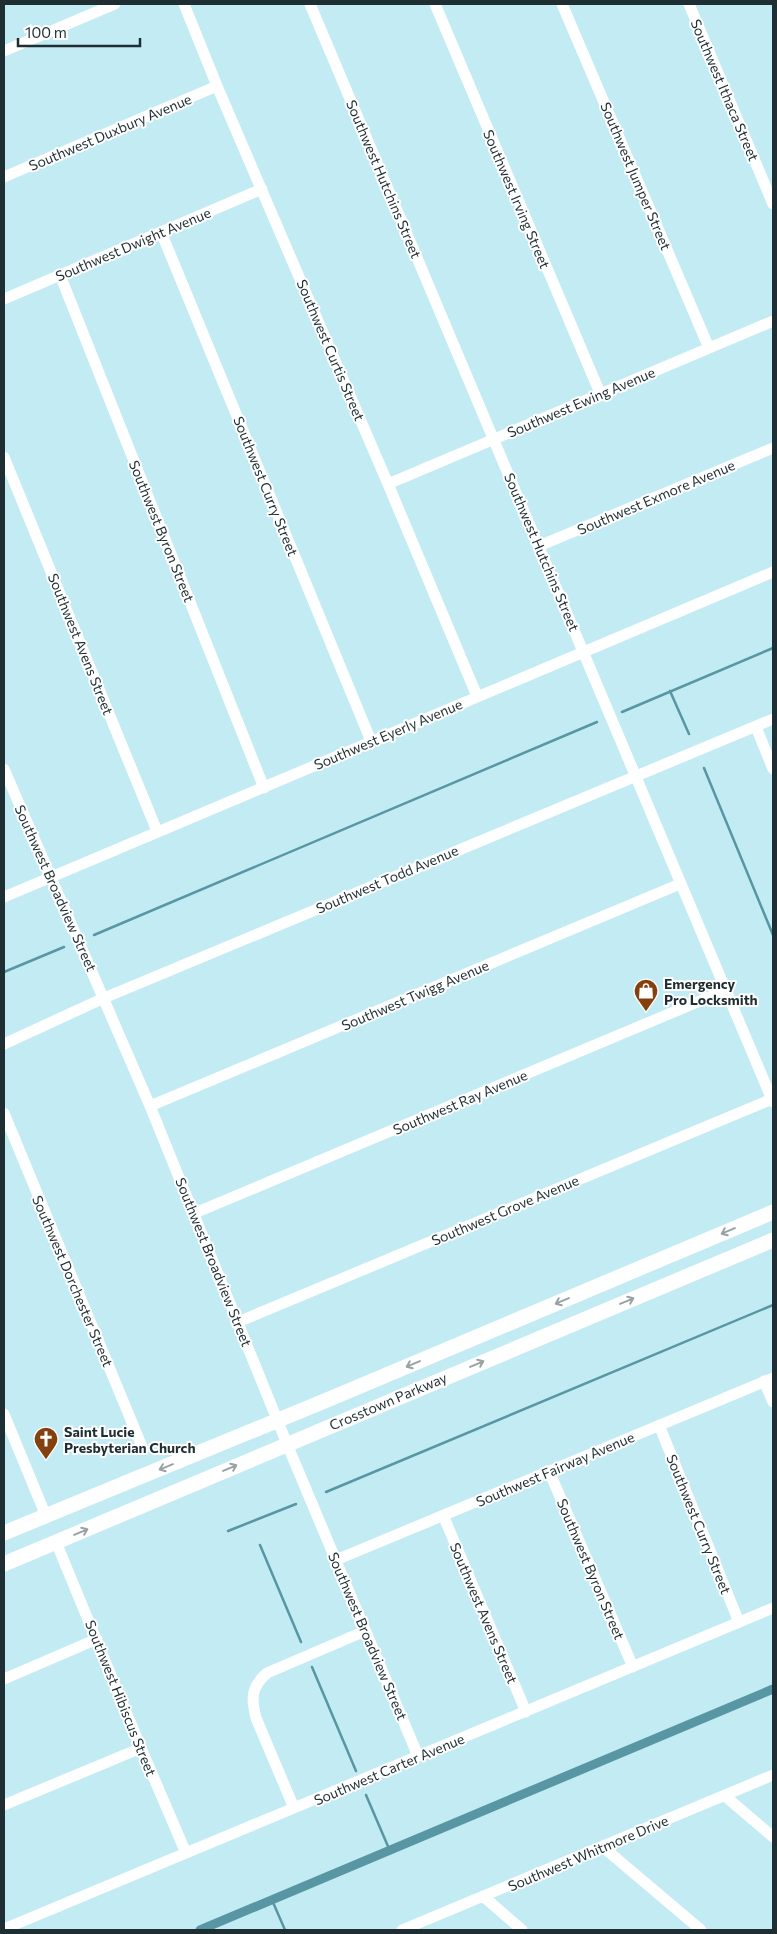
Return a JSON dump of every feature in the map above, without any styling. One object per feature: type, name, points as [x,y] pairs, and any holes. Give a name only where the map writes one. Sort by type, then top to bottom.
[{"type":"main road","name":"Crosstown Parkway","points":[[4,1533],[277,1421],[773,1212]]},
{"type":"main road","name":"Crosstown Parkway","points":[[4,1564],[773,1240]]},
{"type":"street","points":[[4,51],[115,4]]},
{"type":"street","name":"Southwest Curtis Street","points":[[184,4],[217,86],[477,696]]},
{"type":"street","name":"Southwest Hutchins Street","points":[[310,4],[584,651],[680,884],[773,1100]]},
{"type":"street","name":"Southwest Irving Street","points":[[435,4],[600,393]]},
{"type":"street","name":"Southwest Jumper Street","points":[[562,4],[709,348]]},
{"type":"street","name":"Southwest Ithaca Street","points":[[688,4],[773,204]]},
{"type":"street","name":"Southwest Duxbury Avenue","points":[[4,177],[217,86]]},
{"type":"street","name":"Southwest Dwight Avenue","points":[[4,299],[262,189]]},
{"type":"street","name":"Southwest Curry Street","points":[[161,232],[371,741]]},
{"type":"street","name":"Southwest Byron Street","points":[[60,275],[264,788]]},
{"type":"street","name":"Southwest Ewing Avenue","points":[[388,484],[773,321]]},
{"type":"street","name":"Southwest Exmore Avenue","points":[[539,546],[773,448]]},
{"type":"street","name":"Southwest Avens Street","points":[[4,457],[157,831]]},
{"type":"street","name":"Southwest Eyerly Avenue","points":[[4,897],[773,572]]},
{"type":"street","name":"Southwest Todd Avenue","points":[[4,1044],[104,998],[773,719]]},
{"type":"street","points":[[756,726],[773,769]]},
{"type":"street","name":"Southwest Broadview Street","points":[[4,770],[52,877],[195,1213],[277,1421],[418,1756]]},
{"type":"street","name":"Southwest Twigg Avenue","points":[[150,1106],[680,884]]},
{"type":"street","name":"Southwest Ray Avenue","points":[[195,1213],[726,990]]},
{"type":"street","name":"Southwest Grove Avenue","points":[[238,1322],[773,1100]]},
{"type":"street","name":"Southwest Dorchester Street","points":[[4,1113],[143,1449]]},
{"type":"street","points":[[769,1380],[773,1402]]},
{"type":"street","name":"Southwest Fairway Avenue","points":[[336,1560],[769,1380]]},
{"type":"street","points":[[4,1417],[46,1516]]},
{"type":"street","name":"Southwest Curry Street","points":[[658,1425],[739,1622]]},
{"type":"street","name":"Southwest Byron Street","points":[[549,1471],[633,1667]]},
{"type":"street","name":"Southwest Avens Street","points":[[443,1515],[526,1712]]},
{"type":"street","name":"Southwest Hibiscus Street","points":[[56,1542],[186,1853]]},
{"type":"street","name":"Southwest Carter Avenue","points":[[4,1929],[773,1608]]},
{"type":"street","points":[[294,1808],[256,1718],[252,1702],[254,1691],[259,1680],[267,1673],[365,1631]]},
{"type":"street","points":[[4,1679],[97,1639]]},
{"type":"street","points":[[4,1805],[141,1748]]},
{"type":"street","name":"Southwest Whitmore Drive","points":[[402,1930],[773,1775]]},
{"type":"street","points":[[725,1796],[773,1838]]},
{"type":"street","points":[[603,1847],[700,1930]]},
{"type":"street","points":[[483,1896],[522,1930]]},
{"type":"waterway","points":[[622,712],[773,648]]},
{"type":"waterway","points":[[670,691],[689,734]]},
{"type":"waterway","points":[[94,935],[597,722]]},
{"type":"waterway","points":[[704,768],[773,935]]},
{"type":"waterway","points":[[4,972],[64,947]]},
{"type":"waterway","points":[[326,1492],[773,1305]]},
{"type":"waterway","points":[[228,1531],[296,1504]]},
{"type":"waterway","points":[[260,1545],[301,1642]]},
{"type":"waterway","points":[[312,1667],[356,1771]]},
{"type":"waterway","points":[[200,1930],[773,1689]]},
{"type":"waterway","points":[[366,1795],[390,1851]]},
{"type":"waterway","points":[[272,1900],[285,1930]]},
{"type":"place","name":"Emergency Pro Locksmith","points":[[646,1012]]},
{"type":"place","name":"Saint Lucie Presbyterian Church","points":[[46,1460]]}]
